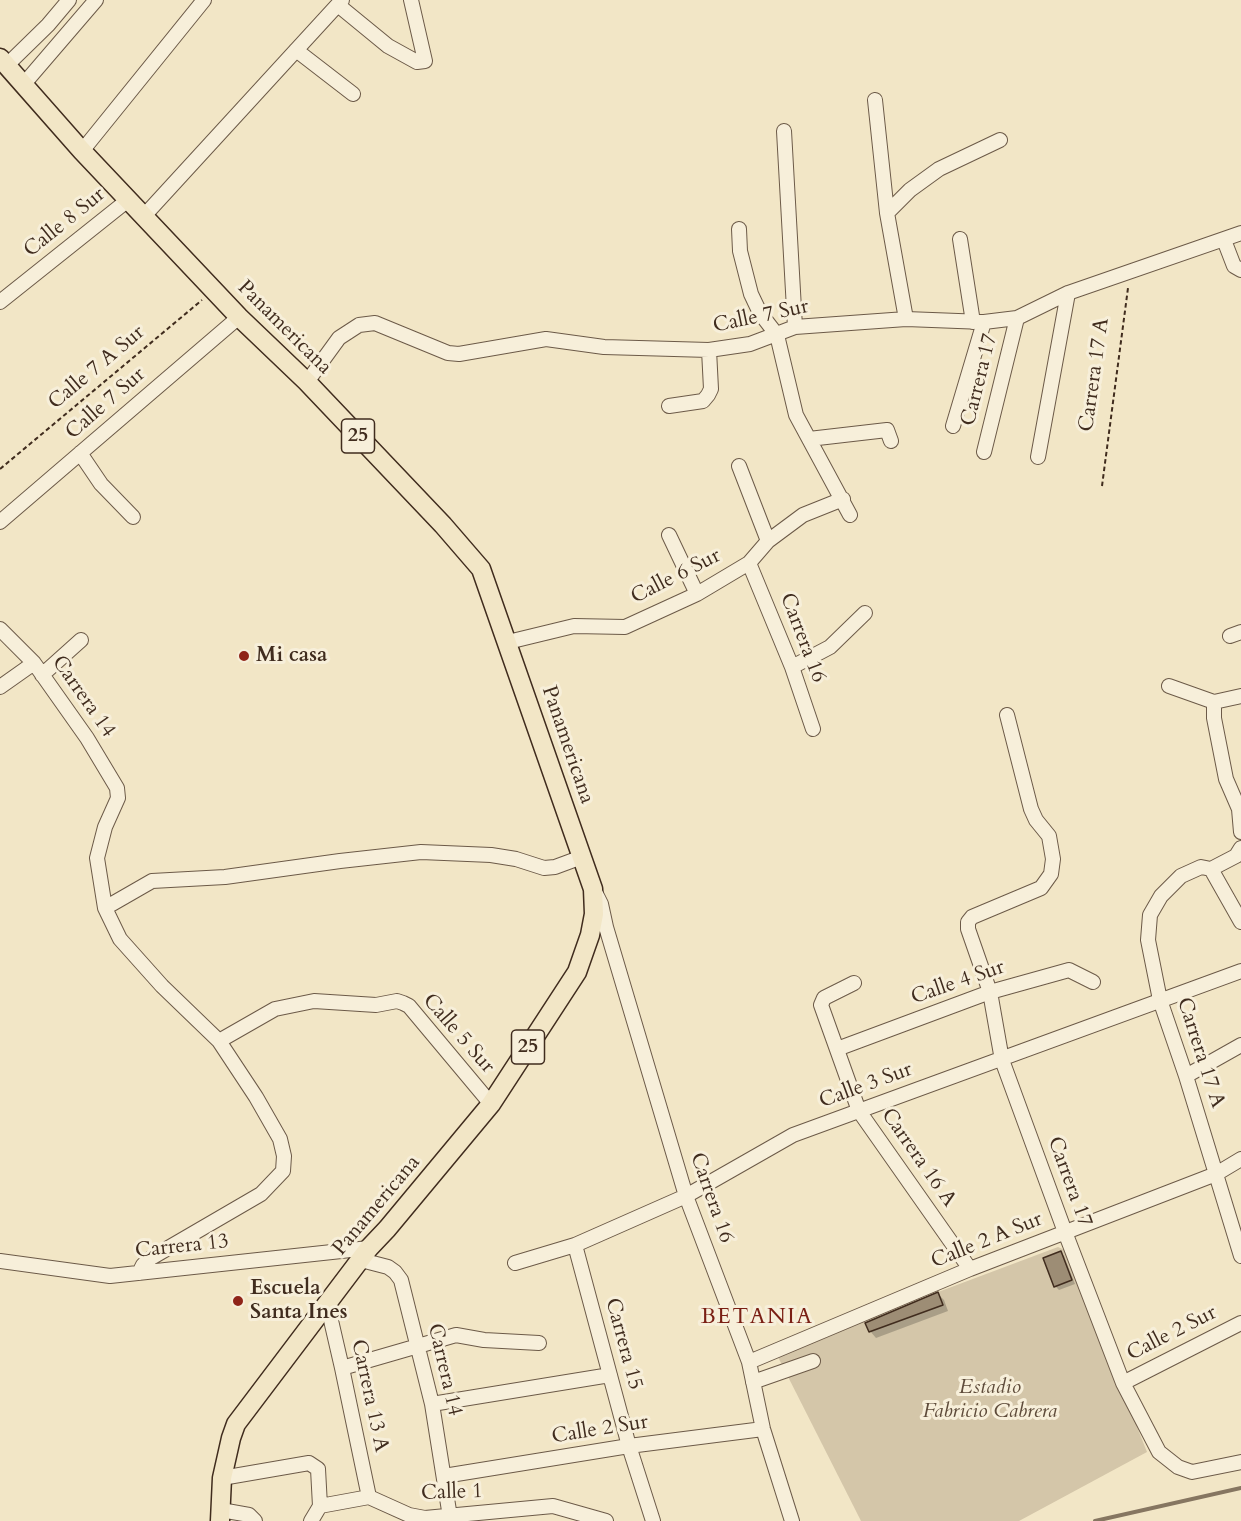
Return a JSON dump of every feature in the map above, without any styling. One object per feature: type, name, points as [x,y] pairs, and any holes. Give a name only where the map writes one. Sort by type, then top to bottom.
[{"type":"main road","name":"Panamericana","points":[[3,62],[82,152],[239,317],[307,382],[481,569],[594,889],[594,914],[590,935],[577,972],[491,1104],[365,1254],[236,1424],[222,1478],[221,1515]]},
{"type":"street","points":[[3,62],[48,25],[69,0]]},
{"type":"street","points":[[23,85],[96,0]]},
{"type":"street","points":[[82,152],[204,0]]},
{"type":"street","points":[[144,216],[340,3],[388,46],[417,62],[425,61],[411,0]]},
{"type":"street","points":[[296,50],[353,94]]},
{"type":"street","points":[[875,100],[887,213],[906,319]]},
{"type":"street","points":[[784,131],[795,327]]},
{"type":"street","points":[[887,213],[910,190],[939,169],[1000,140]]},
{"type":"street","name":"Calle 8 Sur","points":[[0,302],[128,200]]},
{"type":"street","points":[[739,230],[740,251],[751,294],[760,313],[777,335],[796,415],[850,515]]},
{"type":"street","name":"Calle 7 Sur","points":[[307,382],[339,338],[359,326],[375,323],[448,353],[459,354],[546,339],[604,347],[709,350],[750,344],[795,327],[906,319],[978,322],[1017,318],[1068,293],[1241,233]]},
{"type":"street","points":[[953,426],[978,322],[960,239]]},
{"type":"street","points":[[1224,240],[1234,266],[1241,270]]},
{"type":"street","points":[[1038,457],[1068,293]]},
{"type":"street","name":"Calle 7 Sur","points":[[0,522],[239,317]]},
{"type":"street","name":"Carrera 17","points":[[984,452],[1017,318]]},
{"type":"street","points":[[669,406],[703,400],[708,396],[711,389],[709,350]]},
{"type":"street","points":[[809,439],[889,436]]},
{"type":"street","points":[[81,453],[101,484],[133,517]]},
{"type":"street","points":[[739,466],[768,541]]},
{"type":"street","name":"Calle 6 Sur","points":[[508,642],[573,626],[625,627],[697,594],[749,562],[768,541],[803,515],[843,499]]},
{"type":"street","points":[[669,535],[697,594]]},
{"type":"street","name":"Carrera 16","points":[[749,562],[792,667],[813,729]]},
{"type":"street","points":[[792,667],[830,647],[865,613]]},
{"type":"street","name":"Carrera 14","points":[[0,629],[34,663],[87,738],[117,788],[118,798],[105,827],[97,858],[105,908]]},
{"type":"street","points":[[42,675],[81,640]]},
{"type":"street","points":[[0,687],[34,663]]},
{"type":"street","points":[[1169,686],[1214,702],[1241,696]]},
{"type":"street","points":[[1214,702],[1214,718],[1226,779],[1240,809],[1241,832]]},
{"type":"street","name":"Carrera 17","points":[[1007,715],[1032,809],[1036,820],[1049,836],[1053,859],[1051,874],[1041,888],[972,917],[968,929],[990,992],[1002,1060],[1123,1383],[1159,1452],[1178,1467],[1192,1472],[1241,1462]]},
{"type":"street","points":[[1241,848],[1236,856],[1211,869],[1241,922]]},
{"type":"street","points":[[139,1273],[143,1265],[151,1258],[261,1194],[283,1171],[284,1156],[280,1139],[256,1097],[219,1041],[162,986],[120,939],[105,908],[152,881],[225,877],[410,853],[491,855],[516,859],[544,868],[555,867],[582,857]]},
{"type":"street","name":"Carrera 17 A","points":[[1211,869],[1201,867],[1181,876],[1161,896],[1150,915],[1148,940],[1160,1000],[1186,1076],[1241,1256]]},
{"type":"street","name":"Carrera 16","points":[[594,889],[602,904],[606,927],[686,1196],[749,1362],[763,1430],[792,1521]]},
{"type":"street","name":"Calle 4 Sur","points":[[837,1049],[990,992],[1069,970],[1094,982]]},
{"type":"street","name":"Calle 3 Sur","points":[[515,1263],[576,1245],[686,1196],[793,1135],[1241,971]]},
{"type":"street","name":"Carrera 16 A","points":[[854,983],[824,998],[821,1005],[859,1111],[970,1269]]},
{"type":"street","name":"Calle 5 Sur","points":[[219,1041],[274,1009],[314,1001],[376,1005],[403,1002],[409,1006],[491,1104]]},
{"type":"street","points":[[1186,1076],[1241,1044]]},
{"type":"street","name":"Calle 2 A Sur","points":[[749,1362],[970,1269],[1216,1174],[1241,1159]]},
{"type":"street","name":"Carrera 15","points":[[576,1245],[629,1446],[653,1521]]},
{"type":"street","name":"Carrera 14","points":[[365,1254],[395,1272],[401,1280],[432,1404],[450,1517]]},
{"type":"street","name":"Carrera 13","points":[[0,1261],[110,1276],[365,1254]]},
{"type":"street","name":"Carrera 13 A","points":[[327,1303],[369,1497]]},
{"type":"street","name":"Calle 2 Sur","points":[[1123,1383],[1241,1323]]},
{"type":"street","points":[[342,1368],[456,1335],[484,1340],[539,1343]]},
{"type":"street","points":[[753,1382],[813,1361]]},
{"type":"street","points":[[432,1404],[610,1375]]},
{"type":"street","name":"Calle 2 Sur","points":[[444,1476],[629,1446],[763,1430]]},
{"type":"street","points":[[222,1478],[309,1463],[318,1468],[320,1506],[311,1521]]},
{"type":"street","points":[[320,1506],[369,1497]]},
{"type":"street","name":"Calle 1","points":[[369,1497],[409,1515],[425,1518],[554,1506],[606,1521]]},
{"type":"street","points":[[221,1515],[249,1515],[255,1521]]},
{"type":"path","name":"Carrera 17 A","points":[[1102,486],[1131,270]]},
{"type":"path","name":"Calle 7 A Sur","points":[[0,469],[214,290]]},
{"type":"green space","name":"Estadio Fabricio Cabrera","points":[[1058,1247],[1067,1251],[1147,1452],[1019,1521],[861,1521],[778,1357],[781,1351]]},
{"type":"building","points":[[1061,1251],[1072,1280],[1054,1287],[1043,1258]]},
{"type":"building","points":[[938,1292],[943,1305],[869,1332],[865,1323]]},
{"type":"waterway","points":[[1095,1521],[1241,1488]]},
{"type":"place","name":"Mi casa","points":[[244,656]]},
{"type":"place","name":"Escuela Santa Ines","points":[[238,1301]]},
{"type":"district","name":"BETANIA","points":[[757,1318]]}]
